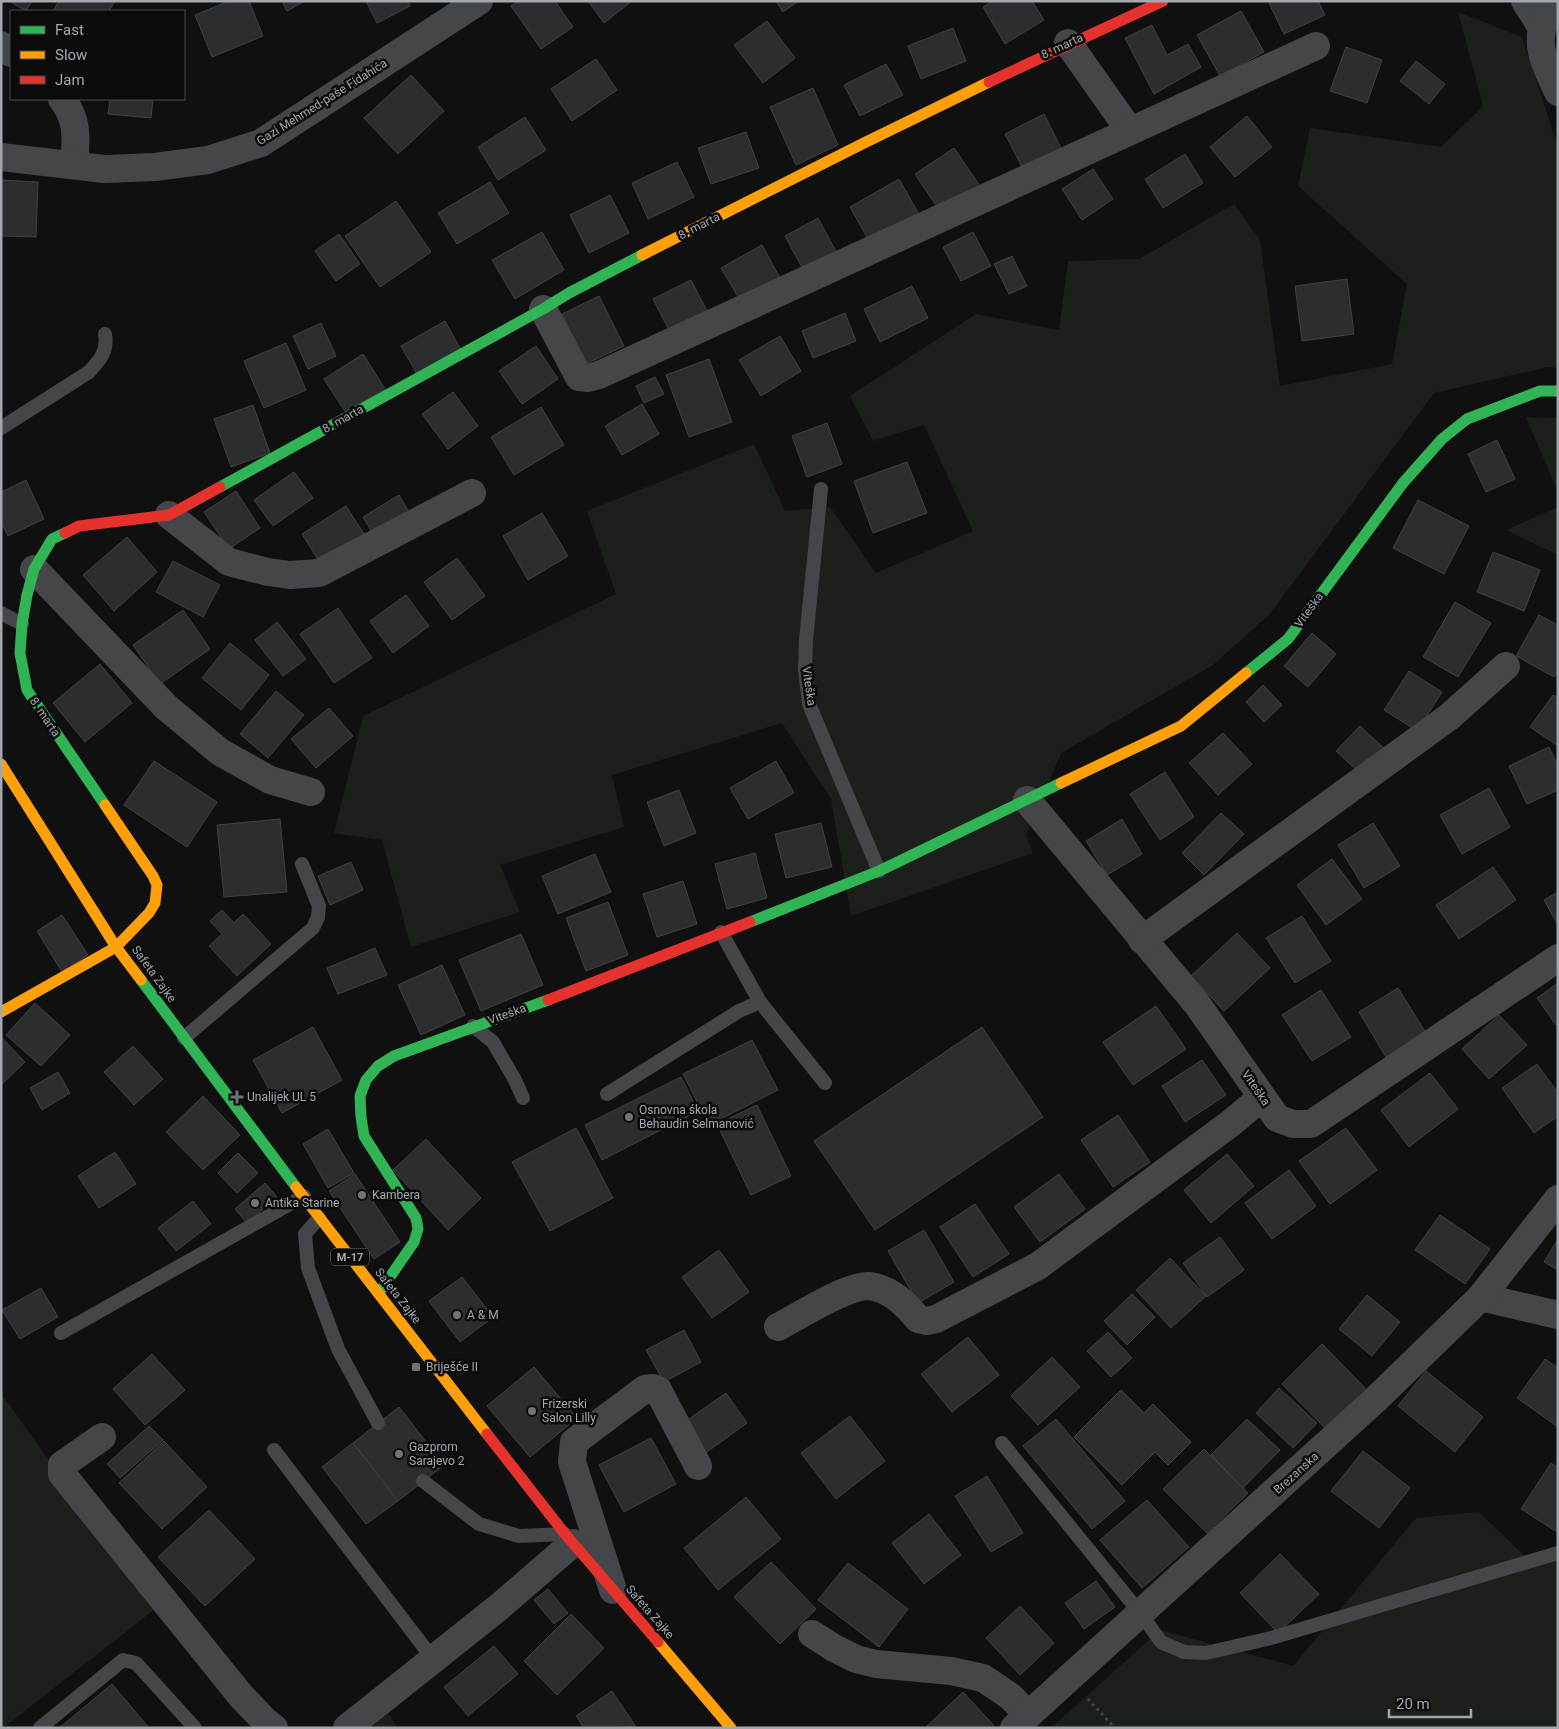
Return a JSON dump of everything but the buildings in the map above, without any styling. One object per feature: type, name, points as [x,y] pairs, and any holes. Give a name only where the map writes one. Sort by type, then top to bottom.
[{"type":"street","name":"Gazi Mehmed-paše Fidahića","points":[[1,158],[104,169],[155,167],[208,160],[261,143],[479,1]]},
{"type":"street","name":"8. marta","points":[[1,1012],[116,946],[149,913],[155,904],[157,894],[157,885],[153,876],[27,690],[20,653],[22,624],[34,569],[52,539],[79,526],[169,515],[569,293],[808,170],[1068,43],[1163,1]]},
{"type":"street","points":[[1525,1],[1542,28]]},
{"type":"street","points":[[1558,4],[1551,10],[1542,28],[1540,44],[1543,61],[1558,92]]},
{"type":"street","points":[[1068,43],[1130,131]]},
{"type":"street","points":[[542,309],[579,377],[588,378],[599,375],[1316,46]]},
{"type":"street","points":[[63,100],[71,110],[76,130],[74,165]]},
{"type":"street","name":"Viteška","points":[[379,1293],[414,1242],[418,1228],[416,1218],[364,1136],[360,1117],[360,1096],[366,1080],[378,1066],[394,1056],[576,990],[879,870],[1181,726],[1288,639],[1403,483],[1442,439],[1467,419],[1540,391],[1558,391]]},
{"type":"street","points":[[169,515],[229,562],[268,572],[290,575],[319,573],[472,493]]},
{"type":"street","points":[[34,569],[166,707],[220,752],[270,780],[311,792]]},
{"type":"street","points":[[1142,940],[1449,717],[1506,666]]},
{"type":"street","name":"Safeta Zajke","points":[[1,764],[116,946],[319,1218],[569,1538],[731,1728]]},
{"type":"street","name":"Viteška","points":[[1027,800],[1197,1004],[1277,1118],[1293,1124],[1310,1124],[1558,958]]},
{"type":"street","points":[[778,1327],[842,1293],[868,1286],[884,1290],[905,1303],[918,1319],[936,1319],[1038,1266],[1231,1123],[1262,1097]]},
{"type":"street","name":"Brezanska","points":[[1021,1722],[1142,1614],[1375,1400],[1481,1297],[1558,1199]]},
{"type":"street","points":[[1481,1297],[1558,1315]]},
{"type":"street","points":[[613,1590],[572,1462],[574,1442],[645,1389],[653,1388],[658,1390],[698,1466]]},
{"type":"street","points":[[102,1437],[62,1465],[62,1474],[241,1696],[274,1728]]},
{"type":"street","points":[[347,1728],[500,1607],[569,1538]]},
{"type":"street","points":[[812,1634],[856,1659],[876,1664],[951,1671],[983,1678],[1011,1698],[1021,1722]]},
{"type":"lane","points":[[1,428],[89,372],[100,361],[107,345],[105,334]]},
{"type":"lane","name":"Viteška","points":[[820,489],[806,640],[805,669],[809,704],[879,870]]},
{"type":"lane","points":[[1,612],[22,624]]},
{"type":"lane","points":[[184,1038],[313,928],[318,917],[319,906],[302,864]]},
{"type":"lane","points":[[722,932],[760,1002],[826,1083]]},
{"type":"lane","points":[[607,1094],[739,1011],[760,1002]]},
{"type":"lane","points":[[473,1026],[493,1042],[523,1098]]},
{"type":"lane","points":[[61,1333],[304,1196]]},
{"type":"lane","points":[[319,1218],[305,1234],[308,1268],[338,1349],[378,1423]]},
{"type":"lane","points":[[1002,1443],[1142,1614],[1161,1642],[1184,1652],[1206,1653],[1271,1638],[1558,1553]]},
{"type":"lane","points":[[274,1450],[433,1659]]},
{"type":"lane","points":[[423,1481],[479,1524],[519,1536],[569,1538]]},
{"type":"lane","points":[[40,1728],[123,1660],[136,1663],[195,1728]]},
{"type":"path","points":[[1068,1679],[1115,1728]]},
{"type":"shaded area","points":[[1458,12],[1522,37],[1558,147],[1558,368],[1548,367],[1434,393],[1269,615],[1213,665],[1061,753],[1026,835],[1033,853],[851,916],[831,799],[782,723],[612,775],[624,827],[500,865],[520,912],[411,947],[382,840],[334,833],[363,716],[616,594],[587,511],[754,444],[785,511],[830,507],[876,573],[973,531],[924,425],[873,441],[850,396],[976,314],[1059,330],[1068,261],[1139,259],[1234,204],[1260,240],[1280,386],[1392,364],[1407,284],[1298,186],[1310,128],[1441,147],[1483,106]]},
{"type":"shaded area","points":[[1526,417],[1558,418],[1558,492]]},
{"type":"shaded area","points":[[1558,507],[1558,555],[1506,530]]},
{"type":"shaded area","points":[[1,1393],[155,1609],[3,1728],[1,1728]]},
{"type":"shaded area","points":[[1479,1512],[1531,1562],[1558,1561],[1558,1728],[1051,1728],[1160,1630],[1293,1666],[1416,1518]]},
{"type":"shaded area","points":[[388,1713],[398,1728],[370,1728]]},
{"type":"traffic: fast","points":[[220,487],[569,293],[642,255]]},
{"type":"traffic: fast","points":[[1246,673],[1288,639],[1403,483],[1442,439],[1467,419],[1540,391],[1558,391]]},
{"type":"traffic: fast","points":[[65,533],[52,539],[34,569],[22,624],[20,653],[27,690],[105,805]]},
{"type":"traffic: fast","points":[[750,922],[879,871],[1061,783]]},
{"type":"traffic: fast","points":[[141,980],[296,1187]]},
{"type":"traffic: fast","points":[[379,1293],[414,1242],[418,1229],[416,1218],[364,1136],[360,1096],[366,1080],[378,1066],[394,1056],[548,1000]]},
{"type":"traffic: slow","points":[[642,255],[989,82]]},
{"type":"traffic: slow","points":[[1061,783],[1181,726],[1246,673]]},
{"type":"traffic: slow","points":[[1,764],[116,947],[141,980]]},
{"type":"traffic: slow","points":[[1,1012],[116,947],[149,913],[155,903],[157,885],[153,876],[105,805]]},
{"type":"traffic: slow","points":[[296,1187],[487,1434]]},
{"type":"traffic: slow","points":[[658,1642],[731,1728]]},
{"type":"traffic: jam","points":[[989,82],[1163,1]]},
{"type":"traffic: jam","points":[[65,533],[79,526],[169,515],[220,487]]},
{"type":"traffic: jam","points":[[548,1000],[750,922]]},
{"type":"traffic: jam","points":[[487,1434],[565,1534],[658,1642]]},
{"type":"place","name":"Unalijek UL 5","points":[[237,1097]]},
{"type":"place","name":"Osnovna śkola Behaudin Selmanović","points":[[629,1117]]},
{"type":"place","name":"Kambera","points":[[362,1195]]},
{"type":"place","name":"Antika Starine","points":[[255,1203]]},
{"type":"place","name":"A & M","points":[[457,1315]]},
{"type":"place","name":"Briješće II","points":[[416,1367]]},
{"type":"place","name":"Frizerski Salon Lilly","points":[[532,1411]]},
{"type":"place","name":"Gazprom Sarajevo 2","points":[[399,1454]]}]
